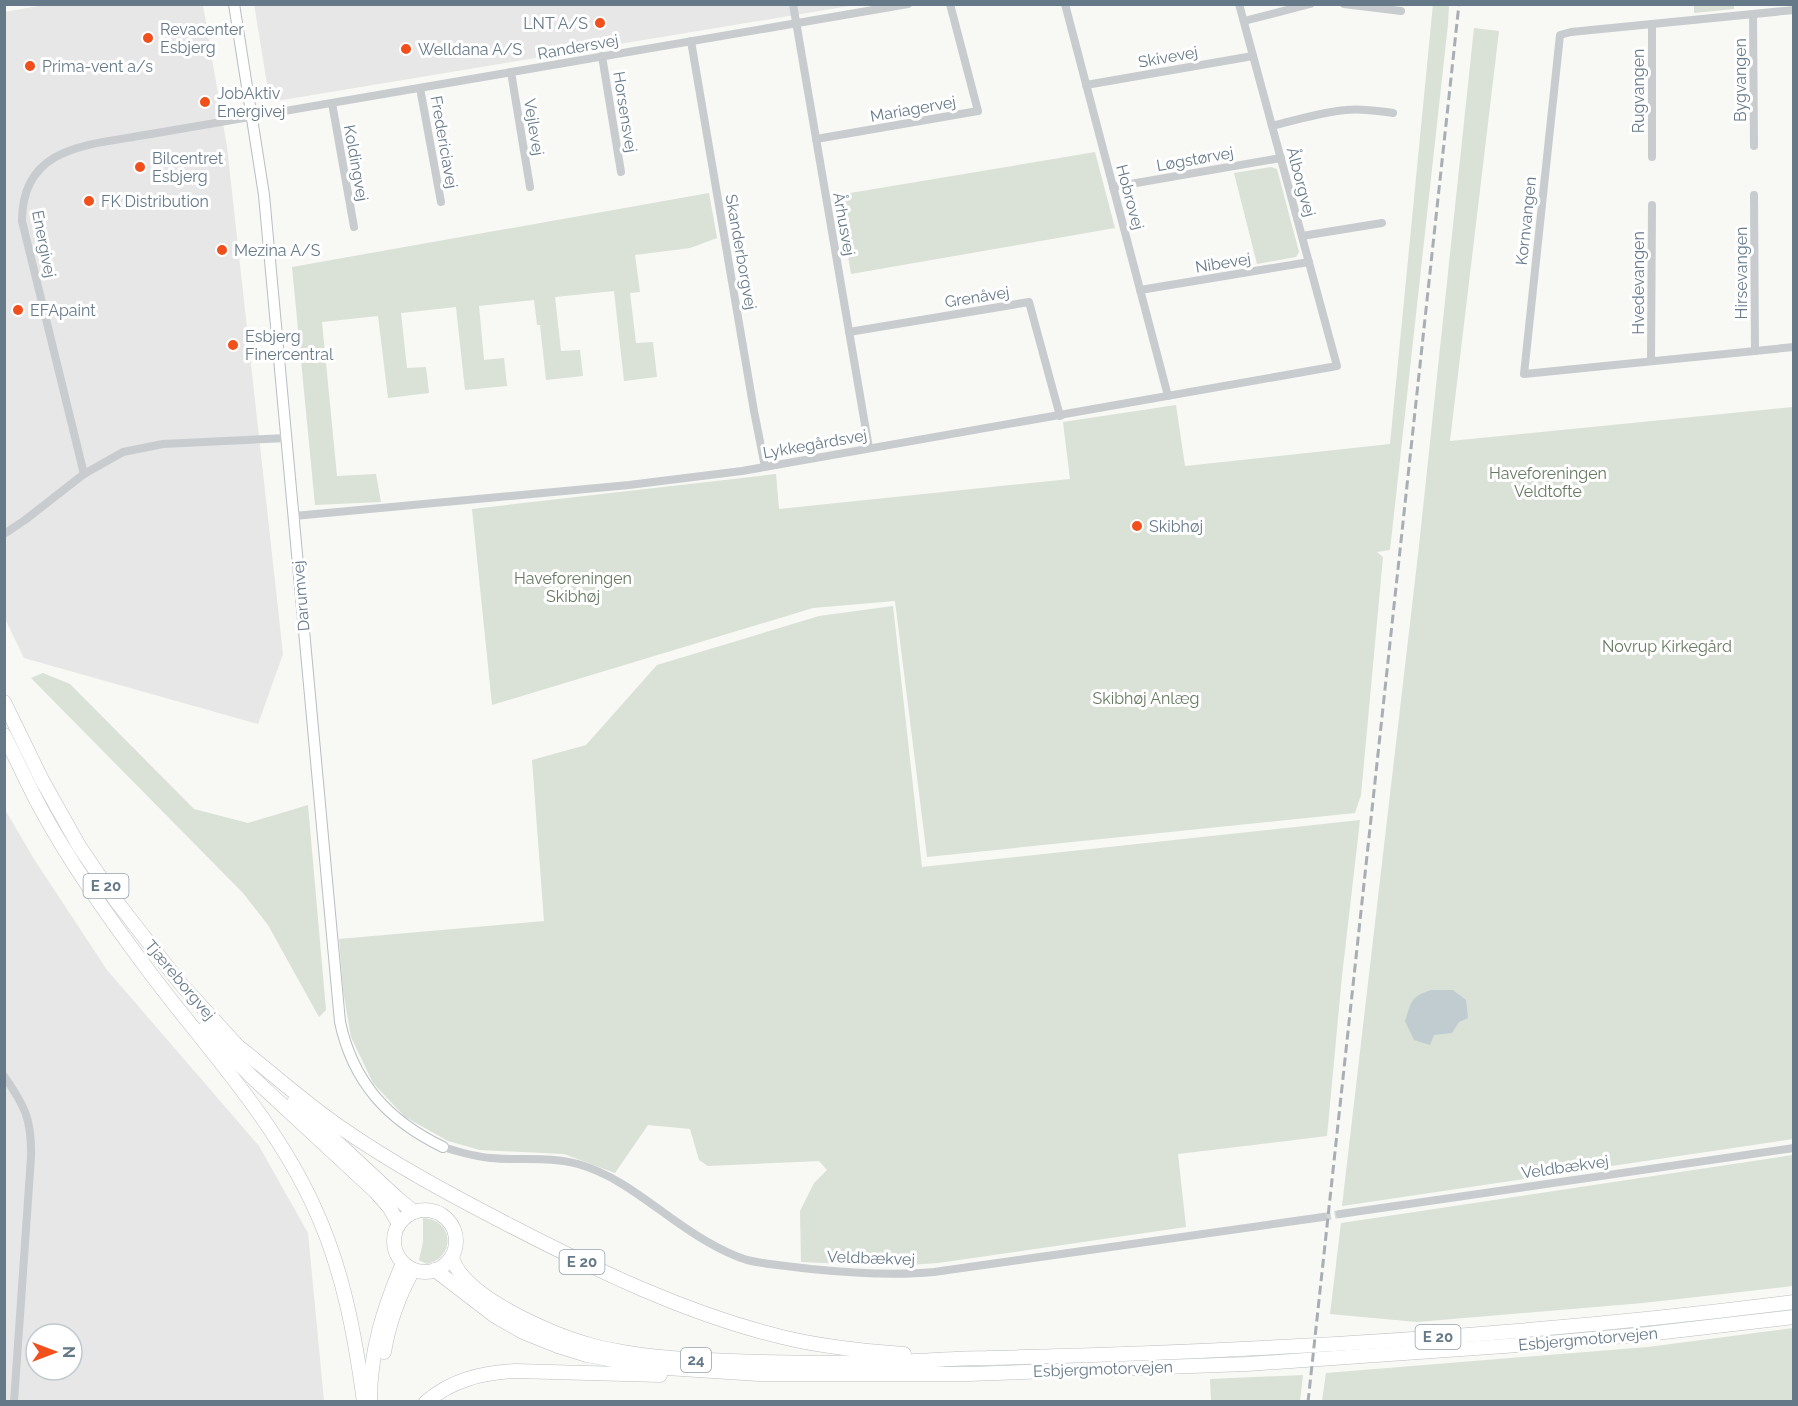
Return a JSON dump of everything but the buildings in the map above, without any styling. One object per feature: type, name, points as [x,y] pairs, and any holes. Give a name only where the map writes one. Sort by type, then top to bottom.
[{"type":"highway","name":"Tjæreborgvej","points":[[4,702],[79,846],[117,902],[180,983],[260,1071],[414,1212]]},
{"type":"highway","name":"Tjæreborgvej","points":[[4,735],[41,809],[92,892],[154,978],[251,1101],[274,1133],[302,1181],[327,1235],[345,1293],[357,1348],[364,1401]]},
{"type":"highway","name":"Tjæreborgvej","points":[[154,978],[253,1078],[375,1191],[389,1207],[399,1224]]},
{"type":"highway","name":"E 20","points":[[240,1048],[332,1121],[386,1157],[524,1233],[635,1285],[711,1316],[784,1338],[874,1352],[971,1358]]},
{"type":"highway","points":[[423,1210],[439,1213],[452,1225],[456,1241],[452,1257],[442,1267],[428,1272],[408,1266],[399,1258],[394,1246],[394,1238],[399,1224],[414,1212],[423,1210]]},
{"type":"highway","name":"Esbjergmotorvejen","points":[[452,1257],[454,1267],[463,1277],[494,1302],[537,1326],[587,1344],[637,1354],[767,1362],[884,1362],[1223,1350],[1478,1334],[1644,1319],[1794,1302]]},
{"type":"highway","points":[[370,1401],[373,1357],[379,1328],[388,1300],[408,1266]]},
{"type":"highway","points":[[380,1401],[381,1365],[386,1338],[404,1287],[408,1266]]},
{"type":"highway","name":"Esbjergmotorvejen","points":[[435,1270],[481,1306],[523,1332],[587,1355],[651,1367],[759,1374],[969,1374],[1247,1364],[1503,1347],[1659,1333],[1794,1317]]},
{"type":"highway","points":[[426,1401],[439,1391],[459,1381],[484,1374],[503,1372],[687,1376],[759,1374]]},
{"type":"street","name":"Darumvej","points":[[234,4],[264,195],[337,998],[342,1031],[356,1067],[381,1104],[413,1131],[443,1147]]},
{"type":"street","name":"Århusvej","points":[[793,4],[869,448]]},
{"type":"street","name":"Randersvej","points":[[252,117],[908,4]]},
{"type":"street","name":"Mariagervej","points":[[816,140],[978,111],[950,4]]},
{"type":"street","name":"Hobrovej","points":[[1065,4],[1168,396]]},
{"type":"street","name":"Ålborgvej","points":[[1239,4],[1337,366]]},
{"type":"street","points":[[1244,21],[1310,4]]},
{"type":"street","points":[[1344,4],[1401,11]]},
{"type":"street","name":"Kornvangen","points":[[1794,10],[1571,32],[1560,35],[1524,374],[1794,346]]},
{"type":"street","name":"Bygvangen","points":[[1753,14],[1754,146]]},
{"type":"street","name":"Rugvangen","points":[[1652,24],[1652,157]]},
{"type":"street","name":"Skanderborgvej","points":[[691,41],[765,467]]},
{"type":"street","name":"Horsensvej","points":[[602,56],[621,172]]},
{"type":"street","name":"Skivevej","points":[[1086,85],[1253,56]]},
{"type":"street","name":"Vejlevej","points":[[511,72],[530,187]]},
{"type":"street","name":"Fredericiavej","points":[[420,88],[441,202]]},
{"type":"street","name":"Koldingvej","points":[[332,103],[354,227]]},
{"type":"street","points":[[1272,126],[1325,112],[1359,109],[1393,112]]},
{"type":"street","name":"Energivej","points":[[84,474],[22,221],[22,209],[28,185],[38,170],[52,157],[76,147],[252,117]]},
{"type":"street","name":"Løgstørvej","points":[[1113,187],[1281,158]]},
{"type":"street","name":"Hirsevangen","points":[[1754,195],[1755,351]]},
{"type":"street","name":"Hvedevangen","points":[[1652,206],[1652,361]]},
{"type":"street","points":[[1302,236],[1382,223]]},
{"type":"street","name":"Nibevej","points":[[1140,290],[1309,262]]},
{"type":"street","name":"Grenåvej","points":[[849,332],[1029,302],[1059,416]]},
{"type":"street","name":"Lykkegårdsvej","points":[[294,516],[629,485],[765,467],[1337,366]]},
{"type":"street","points":[[4,534],[26,520],[84,474],[123,452],[164,444],[287,438]]},
{"type":"street","points":[[4,1076],[21,1101],[31,1130],[14,1401]]},
{"type":"street","name":"Veldbækvej","points":[[443,1147],[492,1159],[554,1160],[576,1163],[600,1171],[625,1184],[706,1241],[746,1259],[829,1270],[892,1274],[933,1272],[1323,1217]]},
{"type":"street","name":"Veldbækvej","points":[[1340,1214],[1794,1148]]},
{"type":"shaded area","points":[[49,4],[203,5],[227,147],[283,654],[258,724],[24,658],[5,619],[5,12]]},
{"type":"shaded area","points":[[254,4],[855,5],[270,102]]},
{"type":"shaded area","points":[[4,808],[34,859],[107,970],[259,1146],[308,1233],[324,1401],[5,1401]]},
{"type":"shaded area","points":[[1431,990],[1453,990],[1466,1000],[1468,1018],[1459,1022],[1452,1033],[1434,1035],[1430,1045],[1414,1040],[1405,1021],[1415,998]]},
{"type":"green space","points":[[1433,4],[1449,5],[1448,24],[1390,550],[1377,552],[1383,557],[1361,795],[1355,813],[927,857],[895,601],[813,608],[492,705],[472,509],[776,474],[779,509],[1070,479],[1063,422],[1176,405],[1185,466],[1390,444]]},
{"type":"green space","points":[[1694,5],[1734,5],[1734,9],[1694,13]]},
{"type":"green space","points":[[1474,28],[1499,31],[1450,441],[1793,407],[1793,1139],[1342,1206],[1419,546]]},
{"type":"green space","points":[[1095,152],[1115,228],[851,274],[838,195]]},
{"type":"green space","points":[[1271,167],[1277,169],[1299,252],[1296,257],[1257,264],[1234,173]]},
{"type":"green space","points":[[709,193],[717,238],[690,248],[635,255],[640,292],[630,293],[636,343],[653,342],[657,377],[624,381],[614,291],[555,297],[561,351],[580,350],[583,376],[546,380],[540,325],[537,325],[534,300],[479,306],[484,360],[504,358],[507,386],[465,390],[456,307],[401,313],[407,368],[426,367],[429,393],[388,398],[378,316],[322,322],[337,476],[376,474],[381,502],[315,505],[292,267]]},
{"type":"green space","points":[[893,606],[922,867],[1360,820],[1327,1136],[1178,1154],[1186,1227],[938,1263],[896,1266],[801,1262],[800,1211],[814,1183],[827,1170],[819,1161],[708,1166],[699,1160],[690,1129],[648,1125],[615,1173],[564,1154],[480,1150],[448,1141],[405,1117],[373,1083],[351,1037],[343,990],[339,939],[544,921],[532,760],[586,745],[657,665],[819,616]]},
{"type":"green space","points":[[43,673],[70,684],[194,809],[248,823],[308,805],[326,1010],[319,1017],[268,925],[243,893],[31,678]]},
{"type":"green space","points":[[1793,1155],[1793,1286],[1643,1303],[1417,1322],[1330,1314],[1341,1223]]},
{"type":"green space","points":[[423,1218],[433,1220],[440,1225],[448,1239],[443,1254],[437,1260],[427,1264],[419,1260],[423,1242]]},
{"type":"green space","points":[[1793,1328],[1793,1401],[1322,1401],[1326,1373],[1648,1347]]},
{"type":"green space","points":[[1303,1375],[1300,1401],[1211,1401],[1210,1379]]},
{"type":"tunnel","points":[[1323,1217],[1340,1214]]},
{"type":"railway","points":[[1308,1402],[1459,4]]},
{"type":"place","name":"LNT A/S","points":[[600,23]]},
{"type":"place","name":"Revacenter Esbjerg","points":[[148,38]]},
{"type":"place","name":"Welldana A/S","points":[[406,49]]},
{"type":"place","name":"Prima-vent a/s","points":[[30,66]]},
{"type":"place","name":"JobAktiv Energivej","points":[[205,102]]},
{"type":"place","name":"Bilcentret Esbjerg","points":[[140,167]]},
{"type":"place","name":"FK Distribution","points":[[89,201]]},
{"type":"place","name":"Mezina A/S","points":[[222,250]]},
{"type":"place","name":"EFApaint","points":[[18,310]]},
{"type":"place","name":"Esbjerg Finercentral","points":[[233,345]]},
{"type":"place","name":"Skibhøj","points":[[1137,526]]},
{"type":"park label","name":"Haveforeningen Veldtofte","points":[[1548,482]]},
{"type":"park label","name":"Haveforeningen Skibhøj","points":[[573,587]]},
{"type":"park label","name":"Novrup Kirkegård","points":[[1667,646]]},
{"type":"park label","name":"Skibhøj Anlæg","points":[[1146,698]]}]
